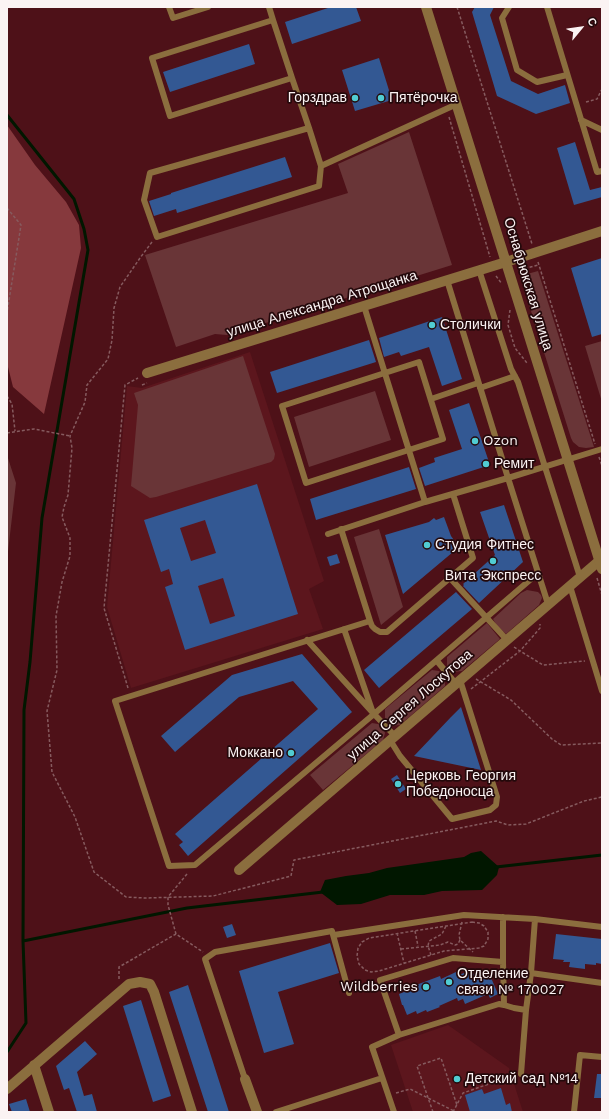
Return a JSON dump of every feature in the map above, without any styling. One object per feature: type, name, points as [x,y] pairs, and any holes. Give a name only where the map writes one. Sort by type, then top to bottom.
[{"type":"street","name":"Оснабрюкская улица","points":[[426,7],[568,459],[598,565]]},
{"type":"street","name":"улица Александра Атрощанка","points":[[147,373],[602,231]]},
{"type":"street","name":"улица Сергея Лоскутова","points":[[239,870],[580,577],[598,565]]},
{"type":"street","points":[[7,1089],[129,984],[140,982],[150,984],[154,992],[192,1112]]},
{"type":"street","points":[[34,1065],[49,1112]]},
{"type":"street","points":[[245,1079],[257,1112]]},
{"type":"lane","points":[[169,7],[173,18],[208,7]]},
{"type":"lane","points":[[269,7],[309,128],[321,166],[319,186],[157,237],[144,200],[150,173],[309,128]]},
{"type":"lane","points":[[509,7],[502,18],[517,70],[537,82],[567,75]]},
{"type":"lane","points":[[547,7],[597,172],[602,171]]},
{"type":"lane","points":[[273,20],[152,58],[170,116],[292,78]]},
{"type":"lane","points":[[321,166],[457,104]]},
{"type":"lane","points":[[581,120],[602,130]]},
{"type":"lane","points":[[479,270],[580,577]]},
{"type":"lane","points":[[447,280],[538,573],[545,607]]},
{"type":"lane","points":[[364,306],[425,502]]},
{"type":"lane","points":[[419,362],[431,398],[444,439],[306,483],[282,406],[419,362]]},
{"type":"lane","points":[[431,398],[515,376]]},
{"type":"lane","points":[[328,534],[425,502],[600,449]]},
{"type":"lane","points":[[341,529],[372,626],[380,632],[387,632],[474,558],[453,494]]},
{"type":"lane","points":[[370,621],[115,701],[169,866],[195,865],[437,661],[538,573]]},
{"type":"lane","points":[[450,578],[507,640]]},
{"type":"lane","points":[[570,586],[602,691]]},
{"type":"lane","points":[[344,629],[374,714]]},
{"type":"lane","points":[[307,640],[374,714],[393,738],[400,756],[452,818],[490,810],[496,805],[497,797],[461,680],[437,661]]},
{"type":"lane","points":[[334,935],[464,915],[535,919],[602,927]]},
{"type":"lane","points":[[503,917],[504,1006]]},
{"type":"lane","points":[[521,1074],[535,919]]},
{"type":"lane","points":[[245,1079],[205,959],[215,952],[332,930],[349,993]]},
{"type":"lane","points":[[399,1035],[380,980],[453,958],[503,962]]},
{"type":"lane","points":[[531,973],[602,983]]},
{"type":"lane","points":[[394,1112],[372,1047],[399,1035],[499,1004],[526,1010]]},
{"type":"lane","points":[[574,1112],[580,1055],[602,1057]]},
{"type":"lane","points":[[276,1112],[382,1078]]},
{"type":"path","points":[[457,7],[534,253],[600,449],[602,466]]},
{"type":"path","points":[[586,102],[596,99],[602,89]]},
{"type":"path","points":[[446,108],[491,258]]},
{"type":"path","points":[[7,208],[21,225],[7,313]]},
{"type":"path","points":[[157,237],[120,287],[114,308],[112,340],[108,359],[87,385],[85,402],[70,436],[72,448],[68,494],[62,517],[70,538],[70,556],[62,582],[56,616],[57,670],[47,711],[52,772],[75,817],[94,872],[126,897],[146,898],[213,896],[291,876],[294,860],[496,821],[508,825],[526,824],[584,800],[602,797]]},
{"type":"path","points":[[131,696],[104,608],[125,385],[147,373]]},
{"type":"path","points":[[7,396],[12,404],[15,431]]},
{"type":"path","points":[[7,433],[34,429],[70,436]]},
{"type":"path","points":[[598,565],[602,595]]},
{"type":"path","points":[[465,694],[520,651],[540,628],[545,607]]},
{"type":"path","points":[[507,640],[520,651],[543,665],[593,660]]},
{"type":"path","points":[[461,680],[480,681],[511,700],[561,746],[602,743]]},
{"type":"path","points":[[195,865],[168,897],[168,905],[176,934],[209,956]]},
{"type":"path","points":[[464,915],[459,935],[460,940],[476,955],[476,960]]},
{"type":"path","points":[[462,923],[479,923],[484,926],[488,932],[488,939],[484,946],[471,949],[444,951],[379,971],[371,972],[365,970],[359,964],[357,956],[358,948],[362,942],[369,938],[462,923]]},
{"type":"path","points":[[396,925],[406,972]]},
{"type":"path","points":[[431,955],[428,946],[429,941],[442,934],[446,926]]},
{"type":"path","points":[[415,931],[418,946]]},
{"type":"path","points":[[123,989],[118,978],[120,967],[176,934]]},
{"type":"path","points":[[401,949],[418,946],[440,945],[448,942],[454,945],[458,944],[460,940]]},
{"type":"path","points":[[433,1112],[417,1066],[441,1058],[457,1105]]},
{"type":"path","points":[[388,1095],[410,1089],[453,1111],[463,1092],[503,1079]]},
{"type":"shaded area","points":[[7,125],[35,165],[66,202],[79,225],[81,248],[44,414],[13,387],[7,363]]},
{"type":"shaded area","points":[[409,132],[452,265],[227,335],[215,334],[176,347],[145,255],[348,193],[338,164]]},
{"type":"shaded area","points":[[538,271],[594,447],[579,447],[571,438],[520,276]]},
{"type":"shaded area","points":[[602,341],[602,402],[585,346]]},
{"type":"shaded area","points":[[250,352],[324,581],[309,589],[323,629],[131,688],[107,607],[127,386],[142,388]]},
{"type":"shaded area","points":[[243,356],[275,454],[274,459],[271,462],[156,497],[150,498],[131,486],[138,405],[134,393]]},
{"type":"shaded area","points":[[375,391],[391,440],[309,467],[294,417]]},
{"type":"shaded area","points":[[7,455],[16,483],[7,560]]},
{"type":"shaded area","points":[[379,529],[403,607],[381,625],[354,537]]},
{"type":"shaded area","points":[[527,590],[538,592],[541,595],[542,598],[539,605],[506,634],[497,626],[493,619],[521,593]]},
{"type":"shaded area","points":[[487,623],[500,639],[462,671],[453,672],[447,666],[447,657]]},
{"type":"shaded area","points":[[432,670],[439,671],[445,677],[445,686],[400,725],[391,726],[385,718],[385,709]]},
{"type":"shaded area","points":[[372,723],[382,726],[385,733],[383,740],[323,790],[310,775]]},
{"type":"shaded area","points":[[481,851],[499,867],[497,875],[482,890],[442,891],[424,895],[390,895],[361,904],[337,905],[320,892],[325,880],[369,873],[387,868],[464,857],[471,853]]},
{"type":"shaded area","name":"Детский сад №14","points":[[448,1025],[509,1068],[523,1112],[413,1112],[391,1045]]},
{"type":"building","points":[[331,7],[356,7],[361,21],[292,44],[285,22]]},
{"type":"building","points":[[475,7],[494,7],[490,15],[511,81],[538,94],[565,85],[570,103],[536,114],[497,96],[472,12]]},
{"type":"building","points":[[249,44],[255,64],[170,92],[163,72]]},
{"type":"building","points":[[379,58],[392,100],[355,111],[342,70]]},
{"type":"building","points":[[575,142],[590,190],[602,187],[602,197],[574,205],[557,148]]},
{"type":"building","points":[[285,157],[292,177],[177,213],[176,209],[154,216],[149,201]]},
{"type":"building","points":[[602,258],[602,334],[592,337],[571,268]]},
{"type":"building","points":[[442,317],[462,379],[442,386],[429,347],[401,356],[399,352],[384,357],[379,338]]},
{"type":"building","points":[[369,340],[376,362],[277,393],[270,372]]},
{"type":"building","points":[[469,403],[490,465],[425,486],[419,468],[435,462],[434,458],[462,449],[449,410]]},
{"type":"building","points":[[409,467],[416,489],[316,520],[310,499]]},
{"type":"building","points":[[257,484],[298,614],[185,650],[165,587],[173,584],[169,569],[161,572],[144,520]],"holes":[[[205,520],[216,553],[191,561],[180,528]],[[223,578],[235,616],[210,624],[198,586]]]},
{"type":"building","points":[[504,505],[523,562],[479,603],[463,586],[463,584],[495,555],[480,512]]},
{"type":"building","points":[[444,517],[451,536],[459,547],[403,594],[385,535],[429,522],[434,518],[436,520]]},
{"type":"building","points":[[337,554],[340,563],[330,566],[327,557]]},
{"type":"building","points":[[456,592],[472,609],[379,688],[364,670]]},
{"type":"building","points":[[302,654],[352,712],[188,856],[179,845],[183,842],[175,834],[318,709],[293,681],[239,697],[175,752],[161,736],[232,675]]},
{"type":"building","points":[[461,707],[481,770],[414,756],[451,717]]},
{"type":"building","name":"Церковь Георгия Победоносца","points":[[397,775],[406,789],[400,793],[391,779]]},
{"type":"building","points":[[232,924],[236,935],[227,938],[223,927]]},
{"type":"building","points":[[556,934],[602,939],[602,964],[585,964],[585,969],[569,967],[570,962],[563,962],[564,960],[553,959]]},
{"type":"building","points":[[330,943],[339,973],[278,992],[294,1044],[264,1053],[239,971]]},
{"type":"building","points":[[472,971],[473,974],[478,972],[479,974],[484,972],[485,974],[489,973],[498,994],[490,998],[488,994],[465,1004],[463,999],[458,1001],[457,998],[427,1012],[426,1010],[417,1014],[416,1011],[407,1015],[399,994],[409,990],[408,988],[440,976],[441,979],[456,972],[457,976]]},
{"type":"building","points":[[188,985],[229,1112],[208,1112],[169,992]]},
{"type":"building","points":[[141,1000],[171,1096],[153,1102],[123,1006]]},
{"type":"building","points":[[85,1041],[97,1054],[77,1072],[84,1096],[92,1094],[97,1112],[77,1112],[69,1088],[64,1090],[56,1066]]},
{"type":"building","points":[[597,1074],[602,1074],[602,1098],[594,1098]]},
{"type":"building","points":[[501,1088],[506,1105],[510,1103],[512,1112],[470,1112],[465,1095],[482,1089],[484,1094]]},
{"type":"building","points":[[26,1099],[30,1112],[12,1112],[9,1104]]},
{"type":"waterway","points":[[7,115],[74,199],[84,229],[88,250],[42,518],[30,662],[24,710],[23,941],[26,1023],[7,1052]]},
{"type":"waterway","points":[[496,867],[602,855]]},
{"type":"waterway","points":[[23,941],[187,908],[323,892]]},
{"type":"place","name":"Горздрав","points":[[355,98]]},
{"type":"place","name":"Пятёрочка","points":[[381,98]]},
{"type":"place","name":"Столички","points":[[432,325]]},
{"type":"place","name":"Ozon","points":[[475,441]]},
{"type":"place","name":"Ремит","points":[[486,464]]},
{"type":"place","name":"Студия Фитнес","points":[[427,545]]},
{"type":"place","name":"Вита Экспресс","points":[[493,561]]},
{"type":"place","name":"Моккано","points":[[291,753]]},
{"type":"place","name":"Церковь Георгия Победоносца","points":[[398,784]]},
{"type":"place","name":"Отделение связи № 170027","points":[[449,982]]},
{"type":"place","name":"Wildberries","points":[[426,987]]},
{"type":"place","name":"Детский сад №14","points":[[457,1079]]}]
